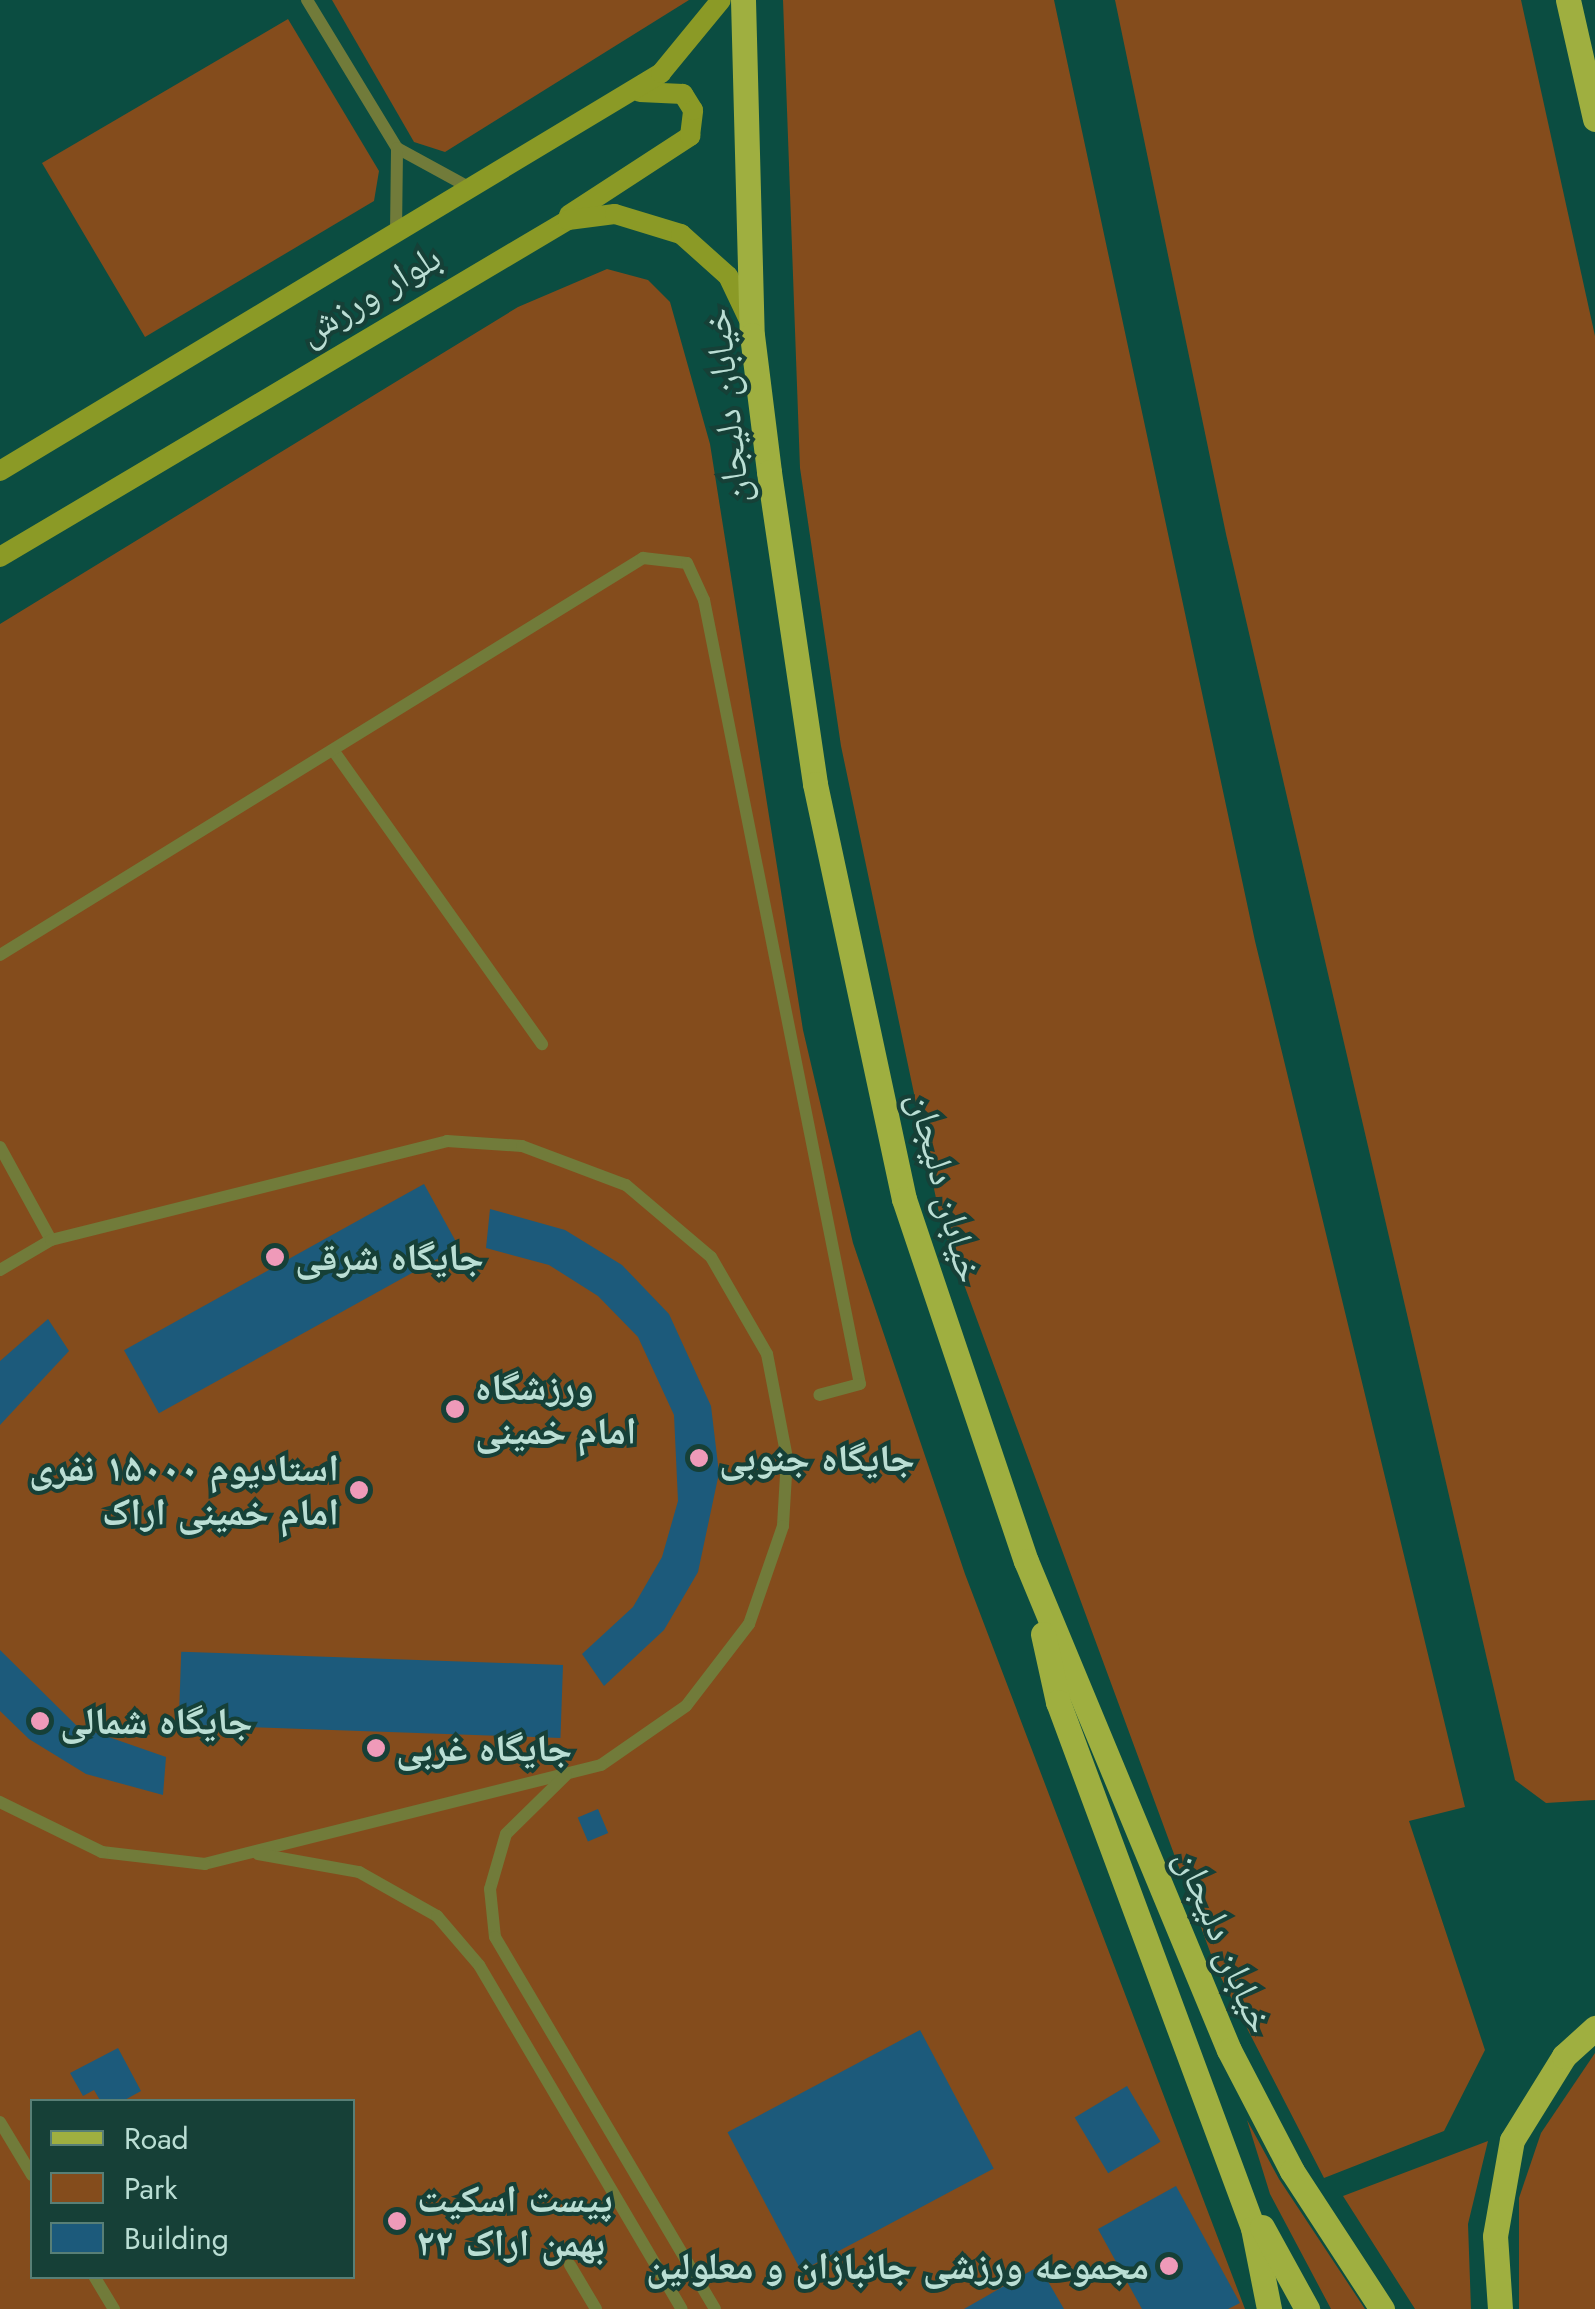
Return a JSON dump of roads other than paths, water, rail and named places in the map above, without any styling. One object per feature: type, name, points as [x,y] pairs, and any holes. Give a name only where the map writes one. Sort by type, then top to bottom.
[{"type":"main road","name":"بلوار ورزش","points":[[0,471],[626,94],[677,60],[721,0]]},
{"type":"main road","name":"خیابان دلیجان","points":[[743,0],[752,335],[815,784],[904,1199],[1026,1561],[1229,2050],[1292,2171],[1382,2309]]},
{"type":"main road","points":[[1568,0],[1595,119]]},
{"type":"main road","points":[[546,228],[690,136],[693,110],[683,94],[666,87],[626,94]]},
{"type":"main road","name":"بلوار ورزش","points":[[0,558],[546,228],[616,214],[681,234],[728,276],[752,335]]},
{"type":"main road","points":[[1026,1561],[1058,1702],[1233,2175],[1269,2309]]},
{"type":"main road","points":[[1500,2309],[1495,2236],[1512,2140],[1564,2056],[1595,2028]]},
{"type":"main road","points":[[1233,2175],[1307,2309]]},
{"type":"lane","points":[[307,0],[397,148],[470,188]]},
{"type":"lane","points":[[396,233],[397,148]]},
{"type":"lane","points":[[0,955],[643,558],[673,556],[696,572],[860,1384],[819,1395]]},
{"type":"lane","points":[[333,750],[542,1044]]},
{"type":"lane","points":[[0,1270],[51,1240],[447,1141],[522,1146],[593,1168],[686,1230],[734,1287],[767,1354],[784,1423],[783,1526],[764,1593],[710,1681],[632,1748],[568,1773],[205,1864],[135,1860],[69,1841],[0,1802]]},
{"type":"lane","points":[[0,1148],[51,1240]]},
{"type":"lane","points":[[568,1773],[506,1834],[490,1889],[495,1937],[715,2309]]},
{"type":"lane","points":[[251,1852],[359,1872],[437,1916],[479,1965],[682,2309]]},
{"type":"lane","points":[[0,2122],[30,2172]]},
{"type":"lane","points":[[570,2266],[596,2309]]},
{"type":"lane","points":[[96,2279],[114,2309]]},
{"type":"place","name":"جایگاه شرقی","points":[[275,1257]]},
{"type":"place","name":"ورزشگاه امام خمینی","points":[[455,1409]]},
{"type":"place","name":"جایگاه جنوبی","points":[[699,1458]]},
{"type":"place","name":"استادیوم ۱۵۰۰۰ نفری امام خمینی اراک","points":[[359,1490]]},
{"type":"place","name":"جایگاه شمالی","points":[[40,1721]]},
{"type":"place","name":"جایگاه غربی","points":[[376,1748]]},
{"type":"place","name":"پیست اسکیت ۲۲ بهمن اراک","points":[[397,2221]]},
{"type":"place","name":"مجموعه ورزشی جانبازان و معلولین","points":[[1169,2266]]}]
